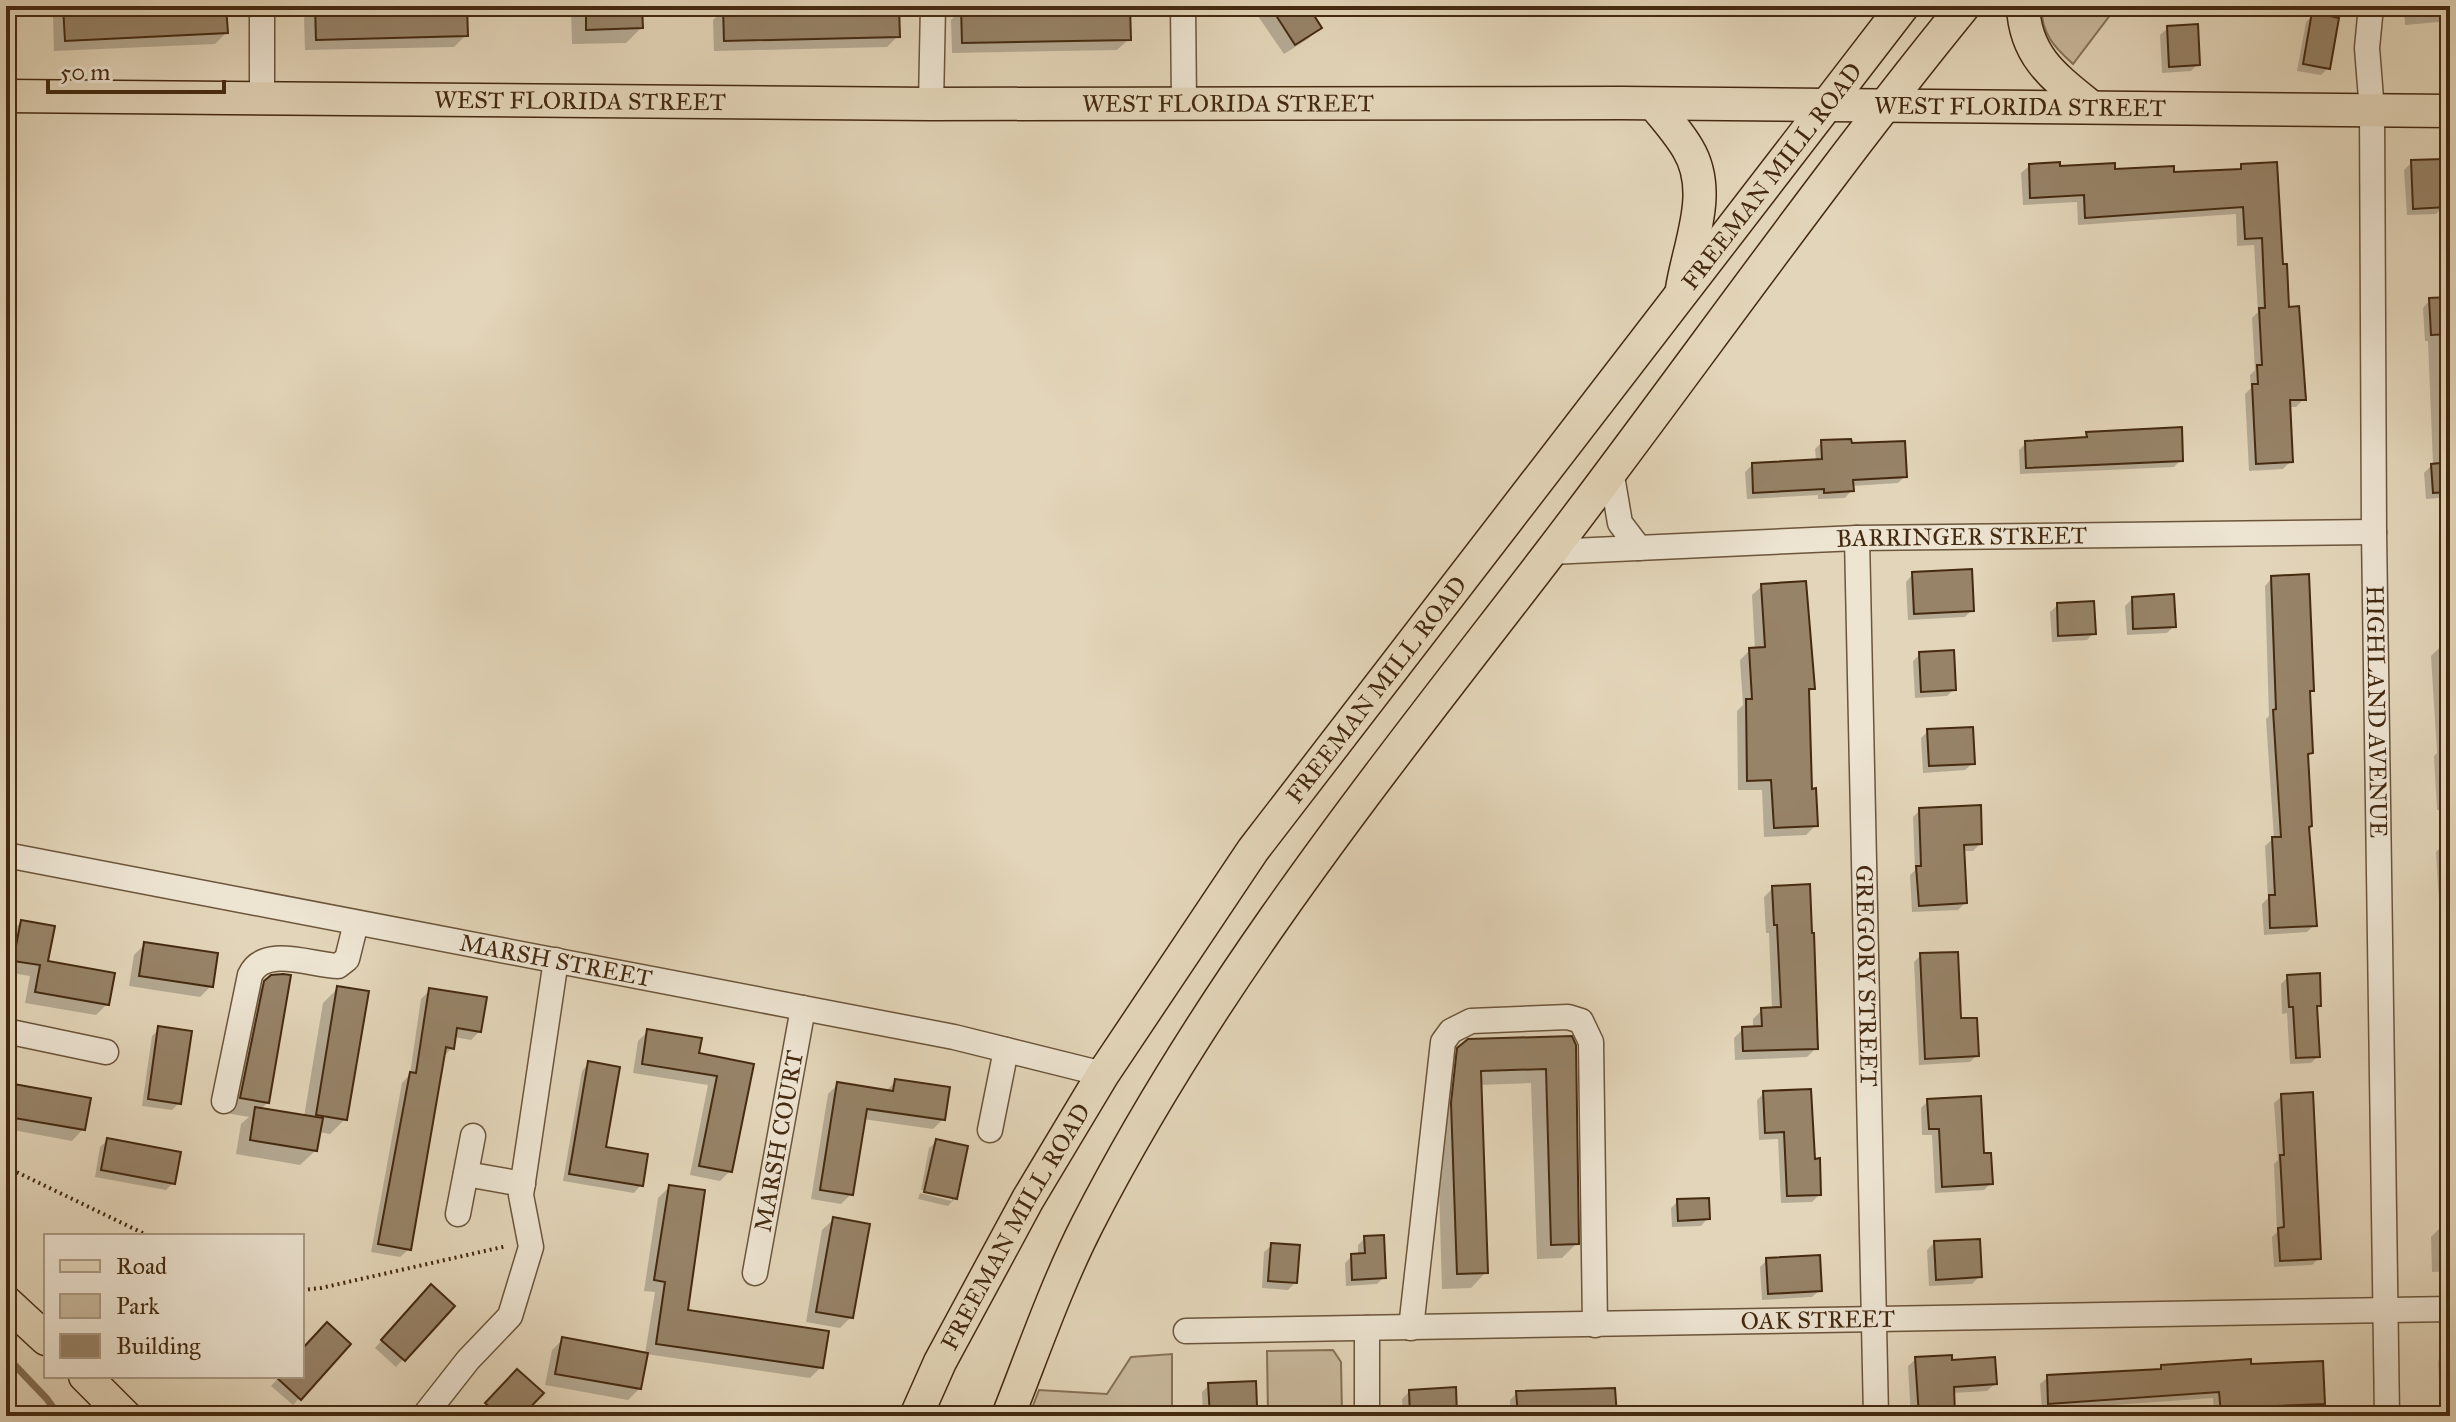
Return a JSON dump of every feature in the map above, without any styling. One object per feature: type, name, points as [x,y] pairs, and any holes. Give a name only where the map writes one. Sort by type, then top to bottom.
[{"type":"main road","name":"FREEMAN MILL ROAD","points":[[916,1416],[940,1362],[1028,1199],[1103,1074],[1253,850],[1903,6]]},
{"type":"main road","name":"FREEMAN MILL ROAD","points":[[1008,1416],[1086,1227],[1191,1040],[1261,935],[1394,752],[1550,552],[1883,106],[1964,6]]},
{"type":"main road","points":[[2023,6],[2029,40],[2037,57],[2090,106]]},
{"type":"main road","name":"WEST FLORIDA STREET","points":[[6,96],[931,104],[2090,106],[2450,111]]},
{"type":"main road","points":[[1654,104],[1690,150],[1700,182],[1699,218],[1687,258],[1681,295]]},
{"type":"main road","points":[[6,1302],[44,1337]]},
{"type":"main road","points":[[87,1378],[125,1416]]},
{"type":"street","points":[[262,6],[262,98]]},
{"type":"street","points":[[931,104],[933,6]]},
{"type":"street","points":[[1183,6],[1184,103]]},
{"type":"street","name":"HIGHLAND AVENUE","points":[[2371,6],[2367,48],[2372,111],[2374,532],[2387,1416]]},
{"type":"street","points":[[1611,470],[1620,523],[1639,548]]},
{"type":"street","name":"BARRINGER STREET","points":[[1550,552],[1857,538],[2374,532]]},
{"type":"street","name":"GREGORY STREET","points":[[1857,538],[1876,1416]]},
{"type":"street","name":"MARSH STREET","points":[[6,855],[954,1037],[1103,1074]]},
{"type":"street","points":[[224,1101],[250,975],[255,965],[264,959],[276,958],[338,966],[347,959],[356,923]]},
{"type":"street","points":[[424,1416],[468,1360],[510,1316],[530,1244],[522,1189],[556,960]]},
{"type":"street","name":"MARSH COURT","points":[[755,1273],[803,1008]]},
{"type":"street","points":[[1411,1328],[1443,1042],[1451,1031],[1471,1021],[1568,1017],[1581,1021],[1591,1042],[1595,1325]]},
{"type":"street","points":[[6,1031],[106,1052]]},
{"type":"street","points":[[990,1130],[1006,1050]]},
{"type":"street","points":[[458,1214],[473,1136]]},
{"type":"street","points":[[466,1174],[522,1189]]},
{"type":"street","name":"OAK STREET","points":[[1186,1331],[2450,1309]]},
{"type":"street","points":[[1367,1328],[1367,1416]]},
{"type":"path","points":[[6,1167],[145,1234]]},
{"type":"path","points":[[304,1290],[530,1244]]},
{"type":"green space","points":[[2041,6],[2117,6],[2073,64],[2050,39]]},
{"type":"green space","points":[[1333,1350],[1341,1362],[1342,1416],[1268,1416],[1267,1351]]},
{"type":"green space","points":[[1172,1354],[1172,1416],[1029,1416],[1039,1390],[1107,1394],[1131,1357]]},
{"type":"building","points":[[63,6],[226,6],[228,33],[65,41]]},
{"type":"building","points":[[315,6],[467,6],[468,36],[316,40]]},
{"type":"building","points":[[586,6],[642,6],[643,28],[586,30]]},
{"type":"building","points":[[899,6],[900,37],[724,41],[723,7]]},
{"type":"building","points":[[1130,6],[1131,40],[962,43],[961,7]]},
{"type":"building","points":[[1270,6],[1308,6],[1322,28],[1295,45]]},
{"type":"building","points":[[2312,12],[2339,18],[2330,69],[2303,64]]},
{"type":"building","points":[[2198,24],[2200,65],[2169,67],[2167,26]]},
{"type":"building","points":[[2443,159],[2446,207],[2413,209],[2411,160]]},
{"type":"building","points":[[2060,162],[2060,166],[2115,163],[2115,169],[2174,166],[2174,172],[2241,169],[2241,164],[2277,162],[2283,264],[2287,264],[2289,307],[2299,306],[2306,400],[2290,400],[2293,462],[2256,464],[2252,384],[2258,384],[2257,365],[2262,365],[2259,308],[2265,308],[2262,238],[2245,239],[2243,207],[2085,218],[2084,195],[2030,198],[2029,164]]},
{"type":"building","points":[[2450,297],[2450,334],[2431,335],[2429,298]]},
{"type":"building","points":[[2182,427],[2183,461],[2026,468],[2025,441],[2087,437],[2086,432]]},
{"type":"building","points":[[1851,439],[1852,443],[1905,441],[1907,477],[1853,480],[1854,491],[1824,493],[1824,489],[1753,493],[1752,463],[1822,459],[1821,440]]},
{"type":"building","points":[[2450,462],[2450,492],[2433,493],[2431,464]]},
{"type":"building","points":[[1972,569],[1974,611],[1914,614],[1912,572]]},
{"type":"building","points":[[2309,574],[2314,691],[2310,691],[2313,753],[2308,754],[2312,826],[2309,827],[2317,926],[2270,928],[2269,895],[2275,895],[2272,837],[2281,837],[2273,710],[2276,709],[2271,576]]},
{"type":"building","points":[[1806,581],[1815,689],[1809,689],[1812,789],[1816,788],[1818,826],[1774,828],[1771,780],[1747,781],[1746,699],[1752,699],[1749,648],[1765,647],[1761,584]]},
{"type":"building","points":[[2174,594],[2176,627],[2133,629],[2132,597]]},
{"type":"building","points":[[2094,601],[2096,634],[2058,636],[2057,603]]},
{"type":"building","points":[[1954,650],[1956,690],[1921,692],[1919,652]]},
{"type":"building","points":[[1973,727],[1975,764],[1929,766],[1927,729]]},
{"type":"building","points":[[1981,805],[1982,844],[1964,845],[1967,903],[1919,906],[1916,866],[1921,866],[1919,808]]},
{"type":"building","points":[[1810,884],[1818,1049],[1743,1051],[1742,1027],[1762,1026],[1761,1008],[1781,1007],[1772,886]]},
{"type":"building","points":[[21,920],[55,926],[48,961],[115,973],[109,1005],[35,992],[40,965],[13,961]]},
{"type":"building","points":[[144,942],[218,953],[213,987],[139,976]]},
{"type":"building","points":[[1958,952],[1961,1018],[1977,1018],[1979,1056],[1925,1059],[1920,953]]},
{"type":"building","points":[[2320,973],[2321,1006],[2317,1006],[2320,1057],[2296,1058],[2293,1007],[2289,1007],[2287,975]]},
{"type":"building","points":[[271,975],[291,975],[269,1103],[240,1098],[264,981]]},
{"type":"building","points":[[337,986],[369,991],[347,1120],[316,1115]]},
{"type":"building","points":[[429,988],[487,997],[481,1032],[457,1028],[454,1049],[446,1047],[411,1250],[378,1244],[410,1072],[416,1073]]},
{"type":"building","points":[[158,1026],[192,1031],[181,1104],[148,1099]]},
{"type":"building","points":[[647,1029],[702,1038],[699,1053],[754,1064],[732,1172],[699,1166],[717,1076],[642,1064]]},
{"type":"building","points":[[1572,1036],[1576,1045],[1579,1244],[1551,1245],[1546,1069],[1481,1071],[1488,1273],[1457,1274],[1451,1103],[1457,1048],[1468,1039]]},
{"type":"building","points":[[588,1061],[620,1067],[606,1147],[648,1154],[643,1186],[569,1174]]},
{"type":"building","points":[[895,1079],[950,1087],[945,1120],[867,1109],[853,1195],[820,1190],[837,1082],[893,1091]]},
{"type":"building","points":[[14,1084],[91,1098],[85,1130],[8,1117]]},
{"type":"building","points":[[1811,1089],[1815,1159],[1820,1158],[1821,1195],[1787,1196],[1784,1132],[1765,1133],[1763,1091]]},
{"type":"building","points":[[2313,1092],[2321,1259],[2280,1261],[2278,1228],[2284,1227],[2281,1094]]},
{"type":"building","points":[[1981,1096],[1984,1153],[1991,1153],[1993,1184],[1942,1187],[1939,1129],[1929,1129],[1927,1099]]},
{"type":"building","points":[[255,1107],[323,1118],[317,1151],[250,1140]]},
{"type":"building","points":[[107,1138],[181,1152],[175,1184],[101,1170]]},
{"type":"building","points":[[936,1139],[968,1146],[957,1199],[924,1192]]},
{"type":"building","points":[[669,1185],[705,1190],[688,1310],[829,1331],[823,1368],[656,1344],[665,1282],[654,1280]]},
{"type":"building","points":[[1709,1198],[1710,1219],[1678,1221],[1677,1199]]},
{"type":"building","points":[[833,1217],[870,1224],[853,1318],[816,1312]]},
{"type":"building","points":[[1384,1235],[1386,1278],[1352,1280],[1351,1254],[1365,1253],[1364,1236]]},
{"type":"building","points":[[1980,1239],[1982,1277],[1936,1280],[1934,1241]]},
{"type":"building","points":[[1271,1243],[1300,1245],[1297,1283],[1268,1281]]},
{"type":"building","points":[[1820,1255],[1822,1291],[1768,1294],[1766,1258]]},
{"type":"building","points":[[431,1284],[455,1306],[405,1361],[381,1340]]},
{"type":"building","points":[[327,1322],[351,1344],[301,1400],[277,1378],[304,1378],[304,1347]]},
{"type":"building","points":[[562,1337],[648,1353],[641,1389],[555,1374]]},
{"type":"building","points":[[1952,1355],[1952,1360],[1995,1357],[1997,1384],[1954,1387],[1955,1416],[1919,1416],[1915,1357]]},
{"type":"building","points":[[2251,1359],[2251,1364],[2323,1361],[2325,1404],[2253,1407],[2254,1411],[2221,1413],[2219,1392],[2048,1404],[2047,1375],[2161,1369],[2161,1365]]},
{"type":"building","points":[[517,1369],[544,1393],[522,1416],[500,1416],[485,1403]]},
{"type":"building","points":[[1256,1381],[1257,1406],[1229,1407],[1229,1416],[1210,1416],[1208,1383]]},
{"type":"building","points":[[1456,1387],[1457,1416],[1410,1416],[1409,1390]]},
{"type":"building","points":[[1615,1388],[1617,1416],[1518,1416],[1516,1391]]},
{"type":"waterway","points":[[6,1356],[59,1416]]}]
